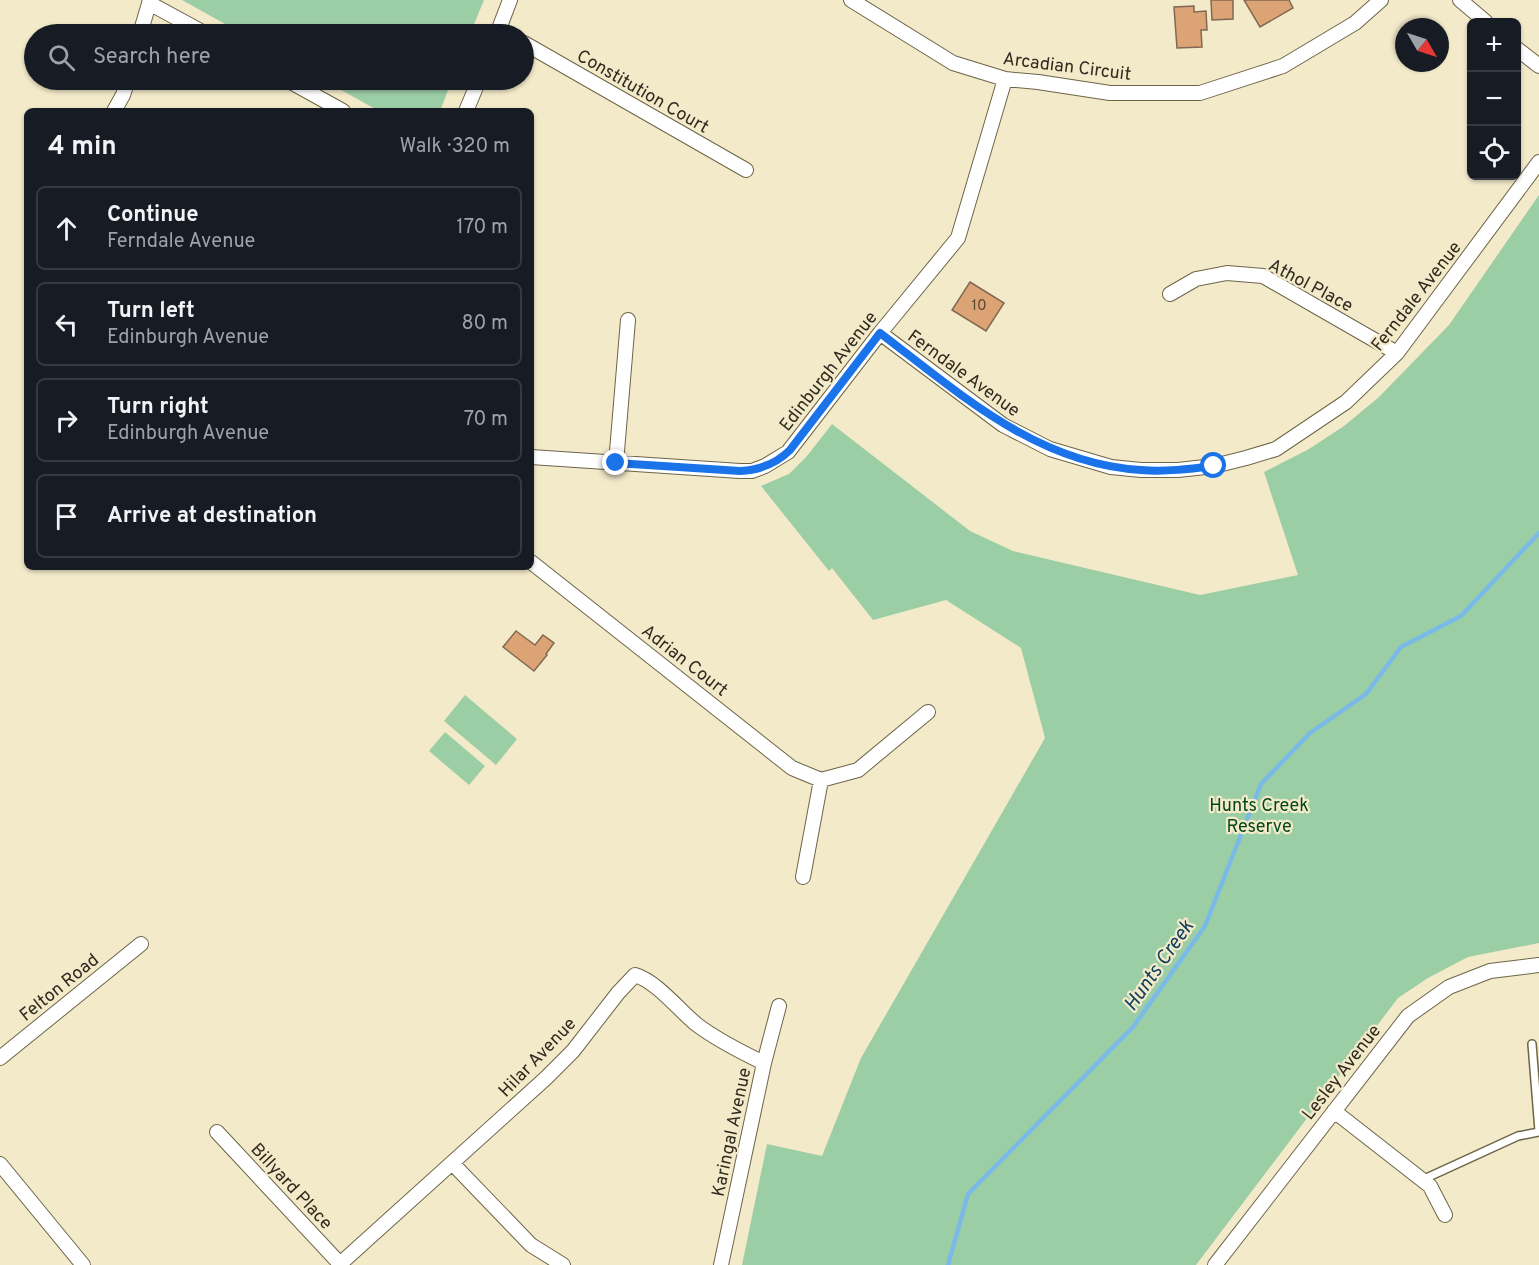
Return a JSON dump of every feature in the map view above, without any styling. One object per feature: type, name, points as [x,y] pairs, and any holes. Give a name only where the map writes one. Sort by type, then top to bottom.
[{"type":"street","points":[[504,24],[510,0]]},
{"type":"street","name":"Arcadian Circuit","points":[[851,0],[953,63],[1005,79],[1110,93],[1200,93],[1283,66],[1355,23],[1381,0]]},
{"type":"street","points":[[1460,0],[1481,18]]},
{"type":"street","points":[[143,24],[149,1],[189,24]]},
{"type":"street","name":"Constitution Court","points":[[534,49],[746,170]]},
{"type":"street","points":[[1521,52],[1539,66]]},
{"type":"street","name":"Edinburgh Avenue","points":[[534,457],[740,471],[752,471],[777,461],[790,450],[880,333],[958,238],[1005,79]]},
{"type":"street","points":[[116,108],[125,90]]},
{"type":"street","points":[[305,90],[338,108]]},
{"type":"street","points":[[467,108],[475,90]]},
{"type":"street","name":"Ferndale Avenue","points":[[880,333],[1004,425],[1025,438],[1050,449],[1111,467],[1178,470],[1214,466],[1276,449],[1346,402],[1397,354],[1539,162]]},
{"type":"street","name":"Athol Place","points":[[1170,294],[1196,279],[1227,273],[1263,276],[1397,354]]},
{"type":"street","points":[[616,463],[628,320]]},
{"type":"street","name":"Adrian Court","points":[[534,564],[792,768],[821,780]]},
{"type":"street","points":[[803,877],[821,780],[858,770],[928,712]]},
{"type":"street","name":"Felton Road","points":[[0,1059],[141,944]]},
{"type":"street","name":"Lesley Avenue","points":[[1215,1265],[1408,1016],[1449,987],[1490,971],[1539,965]]},
{"type":"street","name":"Hilar Avenue","points":[[340,1264],[546,1078],[573,1051],[630,978],[635,975],[642,977],[661,992],[697,1025],[731,1047],[764,1063]]},
{"type":"street","name":"Karingal Avenue","points":[[721,1265],[764,1063],[779,1006]]},
{"type":"street","points":[[1334,1111],[1430,1186],[1445,1215]]},
{"type":"street","name":"Billyard Place","points":[[217,1132],[340,1264]]},
{"type":"street","points":[[452,1163],[531,1245],[562,1265]]},
{"type":"street","points":[[0,1164],[83,1265]]},
{"type":"lane","points":[[1422,1180],[1518,1136],[1539,1131],[1532,1044]]},
{"type":"green space","points":[[182,0],[484,0],[474,24],[225,24]]},
{"type":"green space","points":[[341,90],[448,90],[441,108],[374,108]]},
{"type":"green space","name":"Hunts Creek Reserve","points":[[1539,195],[1539,943],[1468,957],[1428,978],[1398,998],[1196,1265],[742,1265],[767,1144],[822,1156],[861,1058],[1045,738],[1021,648],[946,600],[873,620],[832,568],[829,571],[761,486],[789,474],[807,456],[832,424],[970,531],[1013,551],[1200,595],[1298,575],[1264,472],[1309,449],[1344,426],[1379,397],[1449,325]]},
{"type":"green space","points":[[465,695],[517,739],[496,765],[444,721]]},
{"type":"green space","points":[[445,732],[485,766],[469,785],[429,751]]},
{"type":"building","points":[[1211,0],[1233,0],[1233,19],[1212,20]]},
{"type":"building","points":[[1244,0],[1289,0],[1293,8],[1260,27]]},
{"type":"building","points":[[1194,6],[1194,12],[1206,11],[1207,30],[1201,30],[1202,47],[1177,48],[1174,7]]},
{"type":"building","points":[[970,282],[1004,303],[986,331],[952,310]]},
{"type":"building","points":[[516,631],[535,645],[543,635],[554,643],[534,671],[503,647]]},
{"type":"waterway","name":"Hunts Creek","points":[[948,1265],[968,1194],[1133,1027],[1205,926],[1261,784],[1310,733],[1366,694],[1401,647],[1461,616],[1539,533]]},
{"type":"route","points":[[616,463],[752,471],[777,461],[788,453],[880,333],[1004,425],[1025,438],[1050,449],[1111,467],[1178,470],[1214,466]]}]
